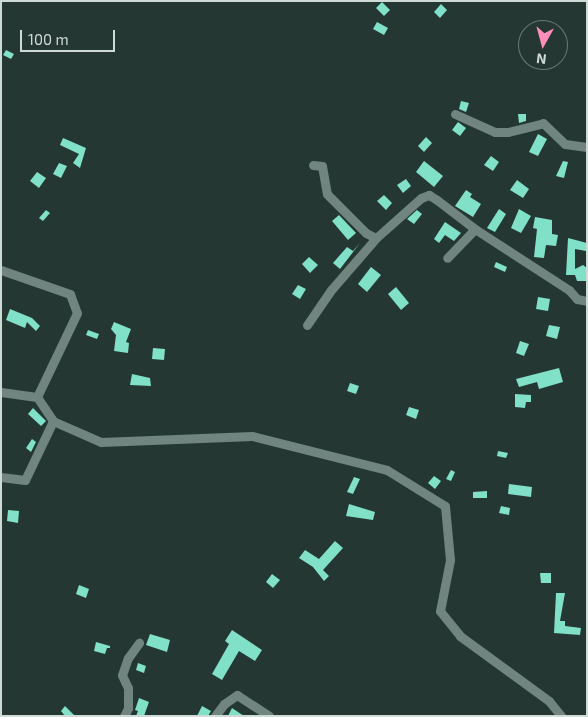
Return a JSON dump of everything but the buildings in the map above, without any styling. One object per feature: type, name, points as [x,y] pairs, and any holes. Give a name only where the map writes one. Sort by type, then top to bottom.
[{"type":"street","points":[[455,114],[495,132],[508,132],[543,123],[565,144],[587,148]]},
{"type":"street","points":[[313,165],[322,166],[328,194],[366,233],[376,238]]},
{"type":"street","points":[[307,325],[331,290],[376,238],[412,204],[429,195],[475,229],[569,290],[578,299],[587,301]]},
{"type":"street","points":[[448,258],[475,229]]},
{"type":"street","points":[[1,270],[70,294],[77,313],[37,397]]},
{"type":"street","points":[[1,392],[37,397],[53,421],[101,442],[252,436],[387,470],[445,506],[450,560],[440,611],[460,636],[549,701],[558,715]]},
{"type":"street","points":[[1,477],[25,480],[53,421]]},
{"type":"street","points":[[124,716],[128,708],[128,688],[122,675],[128,658],[139,643]]},
{"type":"street","points":[[216,716],[224,704],[237,695],[269,716]]}]
